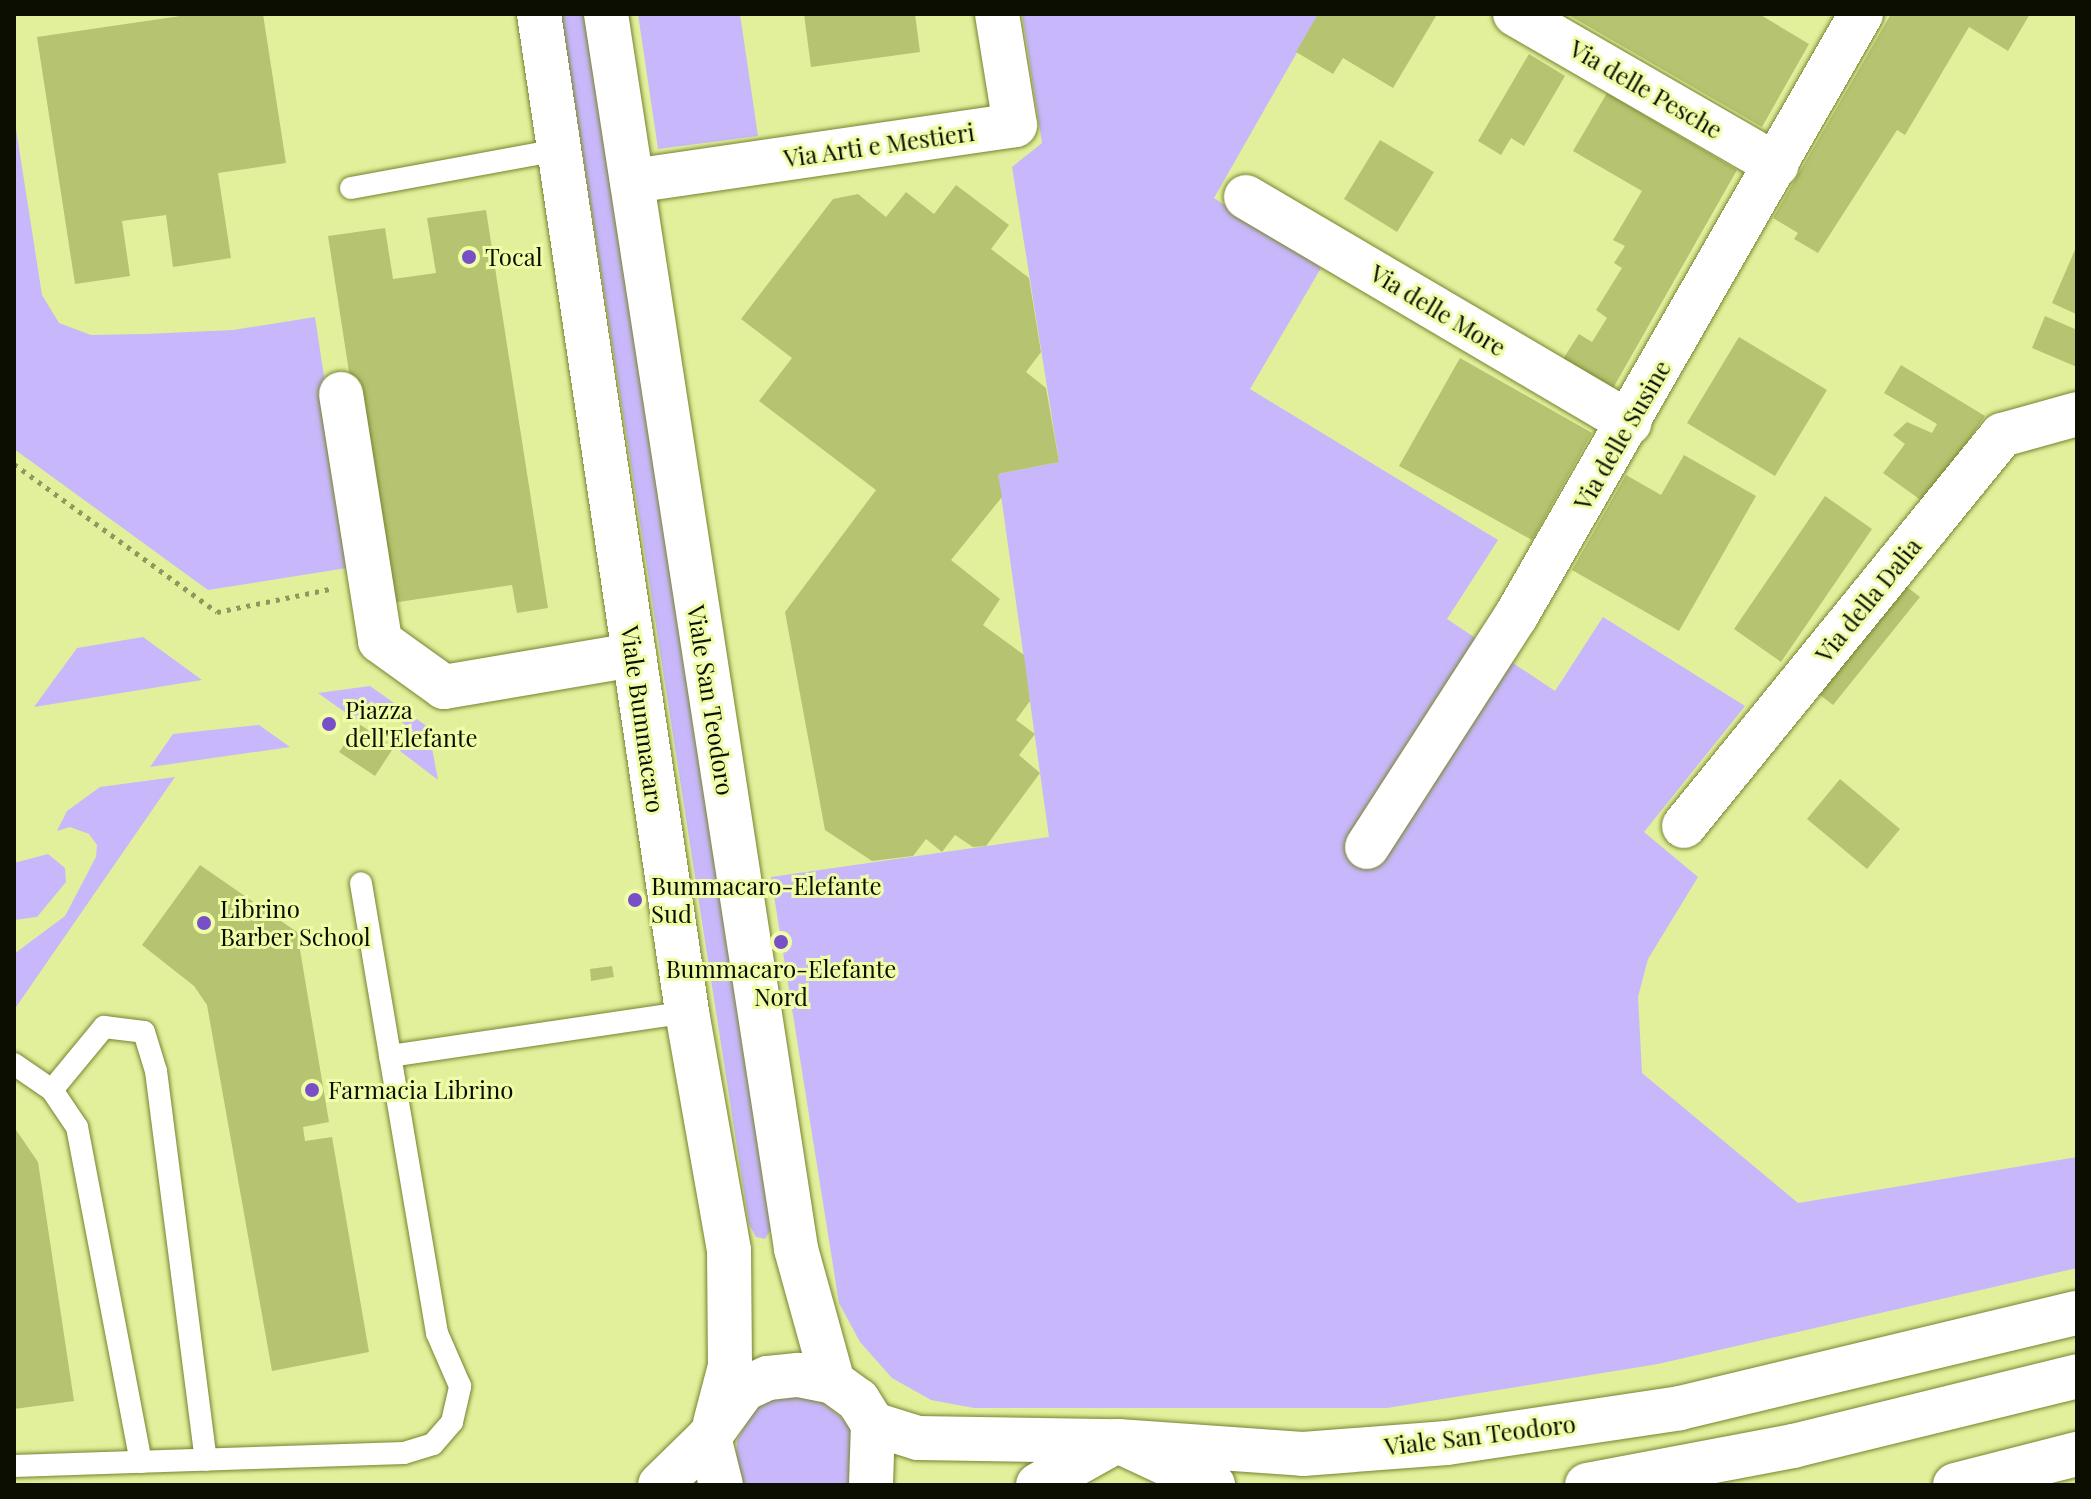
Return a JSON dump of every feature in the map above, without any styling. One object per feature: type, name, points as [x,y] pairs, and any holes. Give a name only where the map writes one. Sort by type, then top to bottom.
[{"type":"main road","name":"Viale Bummacaro","points":[[539,14],[687,1012],[729,1250],[730,1366],[712,1430]]},
{"type":"main road","name":"Viale San Teodoro","points":[[606,14],[796,1249],[833,1382]]},
{"type":"main road","name":"Via Arti e Mestieri","points":[[632,181],[1015,125],[997,14]]},
{"type":"main road","name":"Via delle Pesche","points":[[1515,14],[1777,165]]},
{"type":"main road","name":"Via delle Susine","points":[[1367,847],[1516,616],[1861,14]]},
{"type":"main road","name":"Via delle More","points":[[1246,197],[1629,423]]},
{"type":"main road","points":[[341,394],[380,641],[444,687],[634,655]]},
{"type":"main road","name":"Via della Dalia","points":[[1684,826],[2002,435],[2077,415]]},
{"type":"main road","name":"Viale San Teodoro","points":[[873,1424],[918,1438],[1118,1441],[1303,1454],[1447,1443],[1680,1408],[2077,1313]]},
{"type":"main road","points":[[660,1485],[712,1430],[744,1389],[768,1378],[798,1375],[833,1382],[858,1400],[873,1424],[871,1485]]},
{"type":"main road","points":[[1587,1485],[1793,1446],[2077,1376]]},
{"type":"main road","points":[[712,1430],[721,1485]]},
{"type":"main road","points":[[1038,1485],[1118,1441],[1213,1485]]},
{"type":"main road","points":[[1955,1485],[2077,1454]]},
{"type":"lane","points":[[351,188],[558,150]]},
{"type":"lane","points":[[14,1466],[404,1453],[433,1444],[452,1422],[460,1386],[437,1333],[361,883]]},
{"type":"lane","points":[[390,1056],[687,1012]]},
{"type":"lane","points":[[52,1090],[104,1027],[144,1032],[156,1071],[206,1460]]},
{"type":"lane","points":[[14,1064],[52,1090],[77,1127],[141,1462]]},
{"type":"path","points":[[14,464],[217,612],[372,580]]},
{"type":"shaded area","points":[[561,14],[585,14],[773,1226],[765,1239],[756,1237],[749,1224]]},
{"type":"shaded area","points":[[638,14],[740,14],[758,136],[658,149]]},
{"type":"shaded area","points":[[1022,14],[1319,14],[1214,198],[1321,268],[1250,389],[1498,540],[1447,619],[1555,691],[1603,617],[1745,706],[1644,832],[1698,877],[1648,959],[1638,997],[1642,1073],[1798,1203],[2077,1157],[2077,1268],[1658,1364],[1387,1408],[974,1408],[931,1400],[892,1378],[860,1342],[839,1303],[771,877],[1049,837],[998,474],[1059,462],[1012,167],[1042,143]]},
{"type":"shaded area","points":[[14,116],[42,295],[59,323],[91,335],[145,334],[233,330],[315,317],[353,567],[208,590],[14,449]]},
{"type":"shaded area","points":[[143,637],[202,680],[34,707],[77,648]]},
{"type":"shaded area","points":[[370,686],[428,727],[438,780],[400,751],[413,730],[371,701],[356,720],[318,693]]},
{"type":"shaded area","points":[[259,725],[290,747],[150,767],[173,734]]},
{"type":"shaded area","points":[[175,777],[14,1010],[14,954],[65,916],[96,857],[97,845],[89,834],[70,827],[57,831],[67,811],[100,787]]},
{"type":"shaded area","points":[[48,854],[65,868],[66,882],[37,917],[14,920],[14,863]]},
{"type":"shaded area","points":[[813,1394],[851,1426],[855,1442],[850,1485],[743,1485],[736,1465],[737,1440],[756,1407],[778,1395]]},
{"type":"building","points":[[194,14],[263,14],[286,163],[218,173],[231,258],[173,267],[166,215],[122,221],[130,276],[75,284],[37,37]]},
{"type":"building","points":[[804,14],[915,14],[920,52],[811,67]]},
{"type":"building","points":[[1318,14],[1436,16],[1393,88],[1343,58],[1333,74],[1296,52]]},
{"type":"building","points":[[1567,14],[1759,14],[1809,44],[1762,127]]},
{"type":"building","points":[[1891,14],[2030,14],[2008,51],[1969,27],[1905,135],[1897,130],[1818,253],[1794,239],[1798,233],[1773,218]]},
{"type":"building","points":[[1529,54],[1565,76],[1524,146],[1511,138],[1501,155],[1478,141]]},
{"type":"building","points":[[1607,93],[1737,170],[1612,390],[1563,359],[1579,334],[1592,342],[1607,318],[1596,310],[1622,268],[1614,263],[1625,246],[1613,240],[1642,191],[1573,151]]},
{"type":"building","points":[[1380,140],[1434,172],[1397,232],[1344,199]]},
{"type":"building","points":[[956,185],[1009,225],[991,249],[1029,278],[1041,352],[1026,372],[1046,388],[1059,462],[998,474],[1002,497],[951,560],[1000,599],[983,625],[1024,655],[1030,701],[1016,720],[1035,734],[1019,755],[1040,773],[986,846],[973,847],[955,835],[942,852],[926,839],[913,856],[872,861],[825,830],[785,612],[876,490],[759,401],[792,358],[741,319],[833,199],[858,194],[886,217],[906,192],[934,214]]},
{"type":"building","points":[[486,210],[548,608],[517,613],[512,585],[385,604],[328,236],[385,228],[393,279],[436,273],[427,218]]},
{"type":"building","points":[[2077,245],[2077,312],[2076,314],[2052,303]]},
{"type":"building","points":[[2045,316],[2077,330],[2077,367],[2032,348]]},
{"type":"building","points":[[1739,337],[1827,390],[1775,476],[1687,423]]},
{"type":"building","points":[[1460,358],[1592,433],[1532,540],[1399,466]]},
{"type":"building","points":[[1901,365],[1985,416],[1925,503],[1883,473],[1905,444],[1893,435],[1907,422],[1932,433],[1937,424],[1884,393]]},
{"type":"building","points":[[1684,455],[1756,496],[1679,631],[1572,570],[1626,475],[1661,495]]},
{"type":"building","points":[[1825,496],[1872,529],[1781,662],[1734,629]]},
{"type":"building","points":[[1898,580],[1920,597],[1833,705],[1811,688]]},
{"type":"building","points":[[359,724],[394,747],[375,776],[339,752]]},
{"type":"building","points":[[1840,779],[1900,829],[1867,869],[1807,819]]},
{"type":"building","points":[[200,865],[297,932],[329,1122],[303,1127],[305,1141],[332,1137],[369,1352],[272,1371],[207,1005],[194,986],[142,945]]},
{"type":"building","points":[[612,966],[614,977],[591,981],[590,969]]},
{"type":"building","points":[[14,1127],[38,1162],[74,1401],[14,1409]]},
{"type":"place","name":"Tocal","points":[[469,257]]},
{"type":"place","name":"Piazza dell'Elefante","points":[[329,724]]},
{"type":"place","name":"Bummacaro-Elefante Sud","points":[[635,900]]},
{"type":"place","name":"Librino Barber School","points":[[204,923]]},
{"type":"place","name":"Bummacaro-Elefante Nord","points":[[781,942]]},
{"type":"place","name":"Farmacia Librino","points":[[312,1090]]}]
